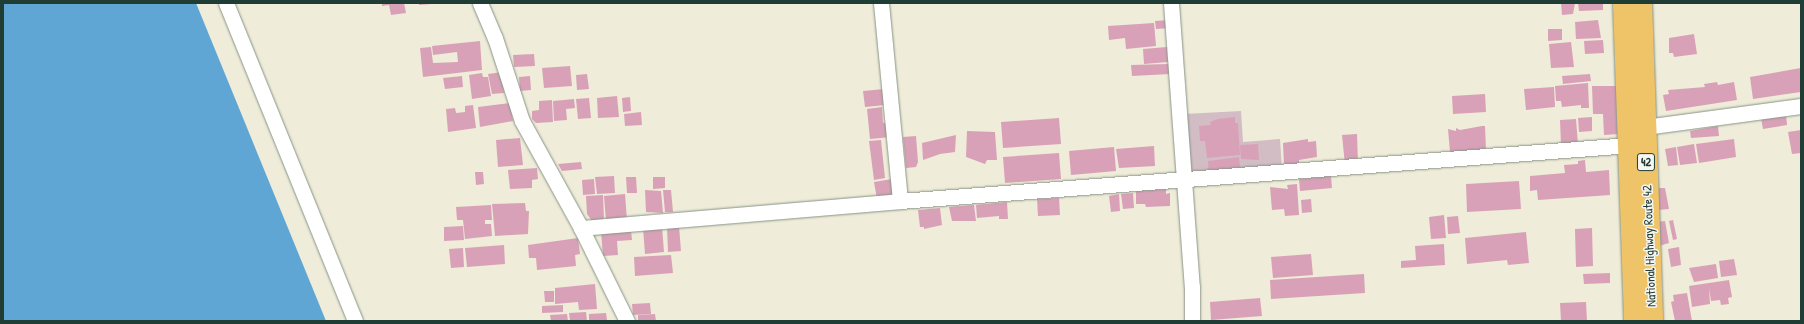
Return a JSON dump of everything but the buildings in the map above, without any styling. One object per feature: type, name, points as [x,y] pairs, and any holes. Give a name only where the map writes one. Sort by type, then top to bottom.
[{"type":"highway","name":"National Highway Route 42","points":[[1624,3],[1635,321]]},
{"type":"highway","name":"National Highway Route 42","points":[[1641,3],[1652,321]]},
{"type":"street","points":[[226,3],[355,321]]},
{"type":"street","points":[[480,3],[495,38],[522,120],[581,228],[627,321]]},
{"type":"street","points":[[881,3],[900,200]]},
{"type":"street","points":[[1171,3],[1192,287],[1192,321]]},
{"type":"street","points":[[1645,127],[1801,106]]},
{"type":"street","points":[[581,228],[900,200],[1629,146]]},
{"type":"shaded area","points":[[1241,111],[1243,142],[1280,139],[1282,170],[1187,176],[1184,114]]},
{"type":"water","points":[[3,3],[196,3],[326,321],[3,321]]}]
